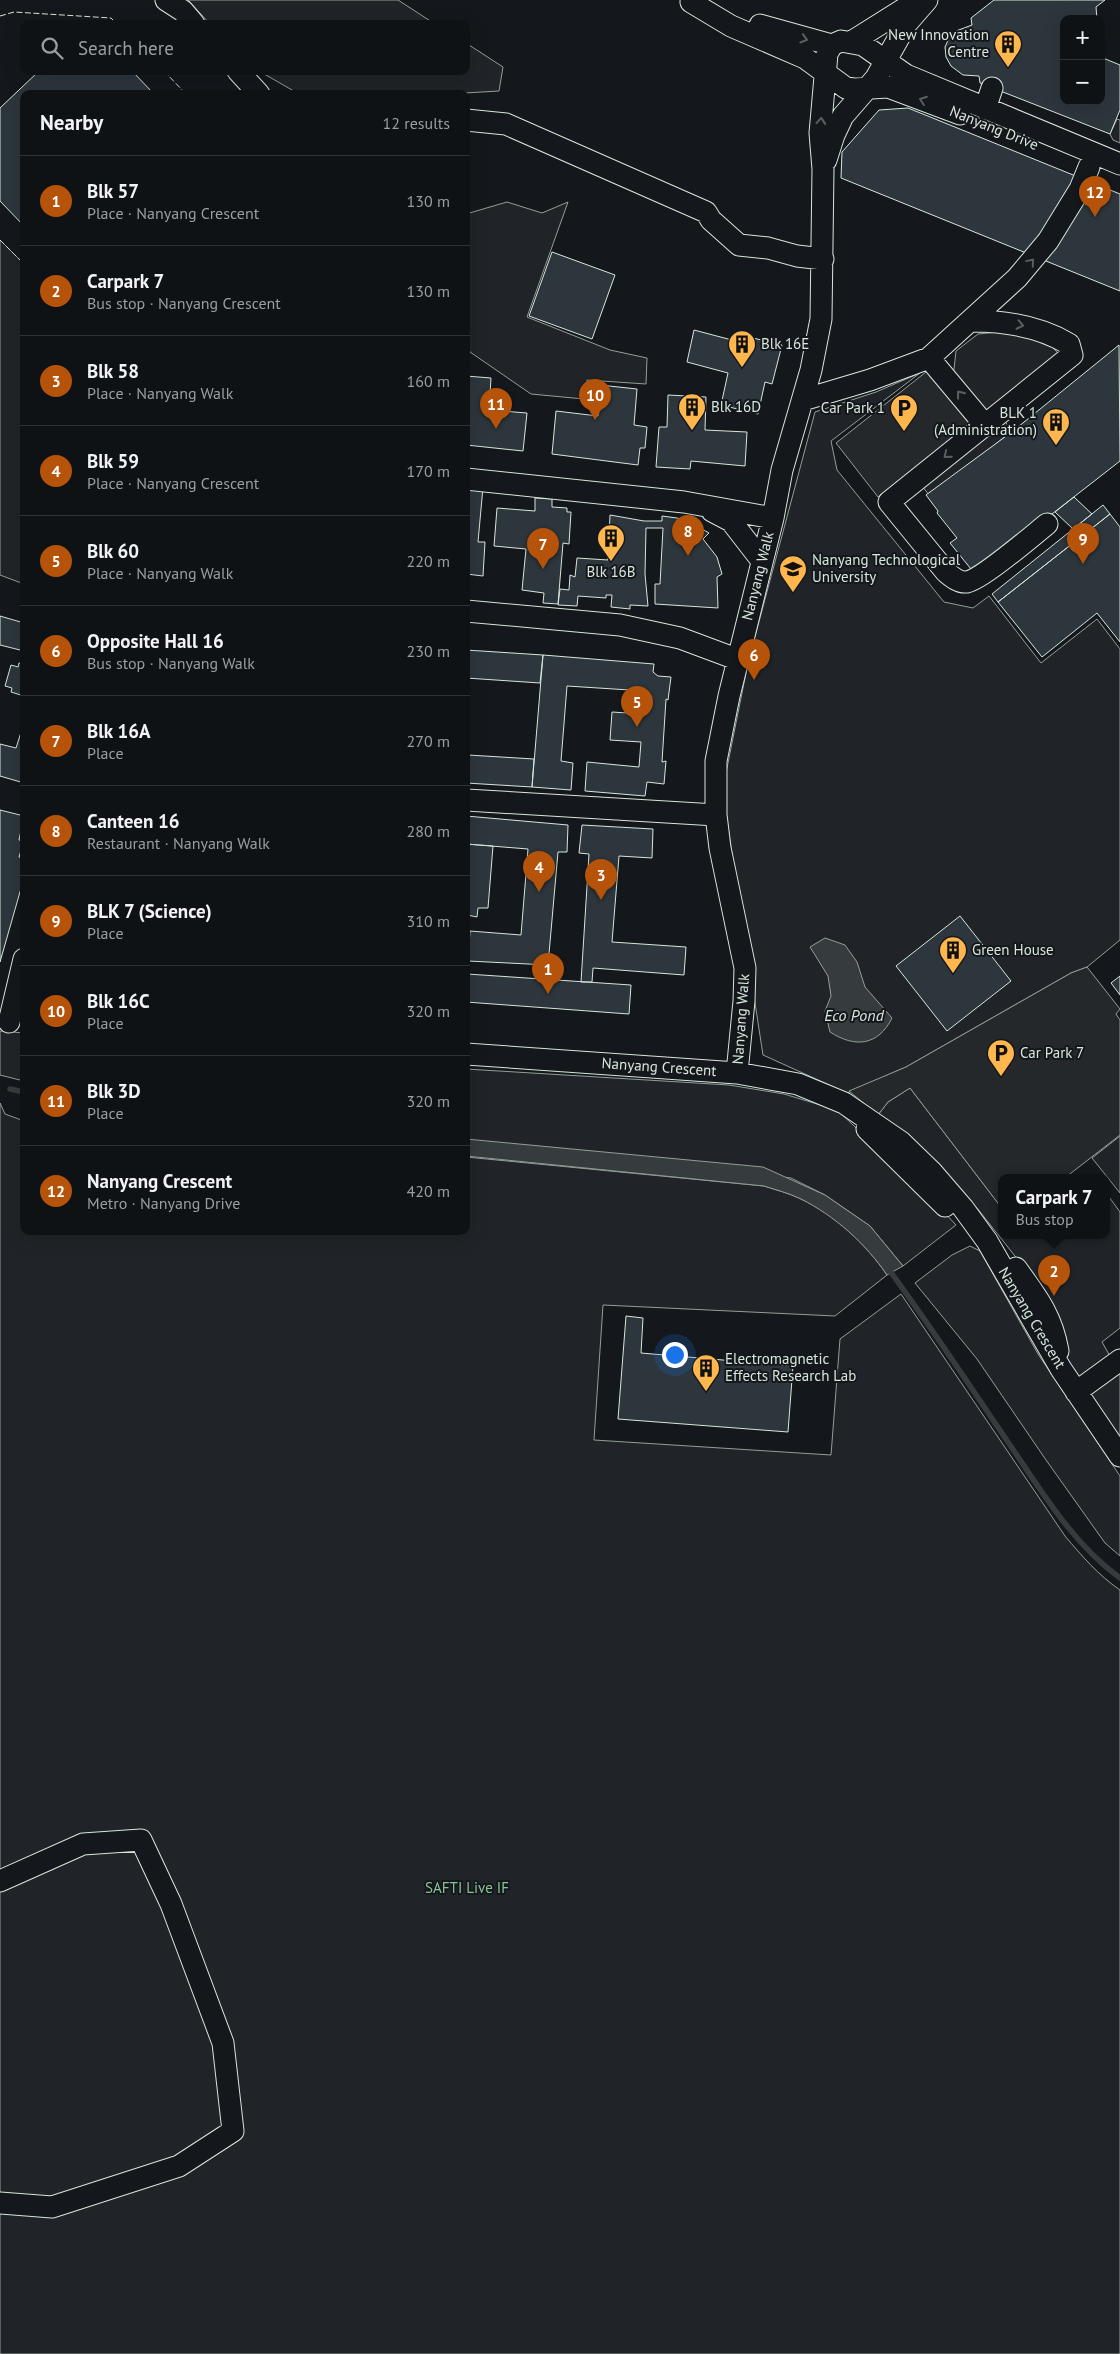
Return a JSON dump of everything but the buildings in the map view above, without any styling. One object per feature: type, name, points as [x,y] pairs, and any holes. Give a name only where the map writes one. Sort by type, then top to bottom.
[{"type":"street","points":[[166,0],[183,11],[191,20]]},
{"type":"street","points":[[689,1],[764,27],[832,45],[841,41],[853,41],[868,47],[885,61]]},
{"type":"street","points":[[689,1],[731,26],[805,58],[846,88],[865,88],[876,78],[907,23],[924,2]]},
{"type":"street","points":[[853,41],[907,7],[924,2]]},
{"type":"street","points":[[826,72],[825,59],[832,45]]},
{"type":"street","name":"Nanyang Drive","points":[[885,61],[906,75],[1120,164]]},
{"type":"street","name":"Nanyang Walk","points":[[737,1073],[744,1001],[745,968],[720,848],[716,815],[716,761],[720,735],[773,518],[782,470],[811,370],[821,320],[824,170],[820,133],[826,72]]},
{"type":"street","points":[[242,75],[255,90]]},
{"type":"street","name":"Nanyang Drive","points":[[865,88],[888,87],[1120,178]]},
{"type":"street","name":"Nanyang Walk","points":[[824,170],[834,135],[843,116],[865,88]]},
{"type":"street","points":[[985,109],[992,88]]},
{"type":"street","points":[[470,120],[506,124],[706,212],[711,220],[739,245],[768,248],[797,256],[822,259]]},
{"type":"street","points":[[803,400],[870,380],[929,358],[1018,278],[1048,241],[1080,190],[1089,166]]},
{"type":"street","points":[[972,321],[1000,321],[1033,328],[1069,344],[1072,355],[889,502],[946,572],[965,582],[979,576],[1047,524]]},
{"type":"street","points":[[929,358],[985,425]]},
{"type":"street","points":[[470,479],[684,502],[773,518]]},
{"type":"street","points":[[684,502],[715,511],[731,521],[762,561]]},
{"type":"street","points":[[470,611],[620,625],[680,638],[739,660]]},
{"type":"street","points":[[470,800],[716,815]]},
{"type":"street","points":[[11,1022],[13,992],[20,972]]},
{"type":"street","name":"Nanyang Crescent","points":[[470,1054],[737,1073],[798,1084],[844,1103],[901,1142],[944,1184],[981,1233],[1076,1392],[1120,1456]]},
{"type":"street","points":[[470,1066],[484,1065],[516,1057]]},
{"type":"street","points":[[1076,1392],[1120,1360]]},
{"type":"street","points":[[0,1881],[83,1844],[141,1840],[171,1904],[223,2043],[233,2131],[179,2166],[52,2207],[0,2203]]},
{"type":"green space","points":[[188,0],[398,0],[429,20],[206,20]]},
{"type":"green space","points":[[470,46],[503,67],[499,91],[470,93],[470,90],[292,90],[266,75],[470,75]]},
{"type":"green space","points":[[1117,119],[1120,120],[1120,143],[1113,140],[1110,134]]},
{"type":"green space","points":[[507,202],[542,213],[568,202],[527,317],[610,350],[647,358],[646,384],[587,380],[584,399],[531,394],[470,352],[470,213]]},
{"type":"green space","points":[[0,240],[20,260],[20,582],[0,575]]},
{"type":"green space","points":[[1008,331],[1049,344],[1059,354],[993,405],[1012,431],[930,496],[917,480],[953,378],[956,351],[978,334]]},
{"type":"green space","points":[[920,373],[831,441],[837,470],[944,602],[973,608],[989,596],[1041,663],[1097,619],[1120,649],[1120,940],[1087,967],[1071,973],[906,1067],[847,1093],[763,1055],[724,801],[725,778],[748,663],[815,412],[876,392]]},
{"type":"green space","points":[[0,1031],[20,1033],[20,1080],[0,1075]]},
{"type":"green space","points":[[470,1069],[729,1085],[784,1094],[837,1110],[928,1195],[956,1225],[903,1266],[870,1226],[825,1195],[791,1178],[470,1142]]},
{"type":"green space","points":[[910,1088],[998,1203],[998,1235],[977,1208],[928,1156],[878,1115],[888,1102]]},
{"type":"green space","name":"SAFTI Live IF","points":[[0,1103],[5,1114],[20,1120],[20,1235],[470,1235],[470,1157],[764,1186],[787,1193],[826,1213],[860,1242],[887,1275],[835,1316],[603,1305],[594,1440],[831,1455],[840,1339],[901,1294],[1065,1536],[1097,1572],[1120,1590],[1120,2354],[0,2354]]},
{"type":"green space","points":[[1120,1136],[1120,1193],[1110,1180],[1110,1174],[1105,1174],[1092,1158]]},
{"type":"green space","points":[[1110,1198],[1120,1212],[1120,1328],[1102,1342],[1120,1374],[1120,1456],[1076,1392],[1022,1265],[1001,1239],[1110,1239]]},
{"type":"green space","points":[[970,1246],[980,1251],[1038,1354],[1120,1476],[1120,1556],[1105,1543],[977,1359],[915,1283],[952,1255]]},
{"type":"shaded area","name":"Car Park 1","points":[[931,368],[973,421],[878,497],[836,443]]},
{"type":"shaded area","name":"Car Park 7","points":[[1087,967],[1120,1009],[1116,1014],[1120,1020],[1120,1135],[1070,1174],[998,1174],[998,1203],[910,1088],[888,1102],[878,1115],[849,1091],[906,1067],[1071,973]]},
{"type":"water","name":"Eco Pond","points":[[825,938],[845,945],[857,962],[865,987],[892,1018],[880,1034],[873,1039],[857,1042],[839,1037],[830,1032],[825,1011],[831,996],[828,976],[810,947]]},
{"type":"water","points":[[470,1139],[763,1167],[825,1195],[870,1226],[903,1266],[887,1275],[860,1242],[838,1222],[796,1197],[764,1186],[470,1156]]},
{"type":"waterway","points":[[10,1089],[20,1091]]},
{"type":"waterway","points":[[887,1267],[1059,1516],[1087,1549],[1120,1578]]},
{"type":"fence","points":[[0,16],[14,12],[111,18],[113,20]]},
{"type":"fence","points":[[168,75],[182,90]]},
{"type":"fence","points":[[0,240],[20,260]]},
{"type":"place","name":"New Innovation Centre","points":[[1008,68]]},
{"type":"place","name":"Nanyang Crescent","points":[[1095,217]]},
{"type":"place","name":"Blk 16E","points":[[742,368]]},
{"type":"place","name":"Blk 16C","points":[[595,420]]},
{"type":"place","name":"Blk 3D","points":[[496,429]]},
{"type":"place","name":"Blk 16D","points":[[692,431]]},
{"type":"place","name":"Car Park 1","points":[[904,432]]},
{"type":"place","name":"BLK 1 (Administration)","points":[[1056,446]]},
{"type":"place","name":"Canteen 16","points":[[688,556]]},
{"type":"place","name":"Blk 16B","points":[[611,562]]},
{"type":"place","name":"BLK 7 (Science)","points":[[1083,564]]},
{"type":"place","name":"Blk 16A","points":[[543,569]]},
{"type":"place","name":"Nanyang Technological University","points":[[793,593]]},
{"type":"place","name":"Opposite Hall 16","points":[[754,680]]},
{"type":"place","name":"Blk 60","points":[[637,727]]},
{"type":"place","name":"Blk 59","points":[[539,892]]},
{"type":"place","name":"Blk 58","points":[[601,900]]},
{"type":"place","name":"Green House","points":[[953,974]]},
{"type":"place","name":"Blk 57","points":[[548,994]]},
{"type":"place","name":"Car Park 7","points":[[1001,1077]]},
{"type":"place","name":"Carpark 7","points":[[1054,1296]]},
{"type":"place","name":"Electromagnetic Effects Research Lab","points":[[706,1392]]}]
